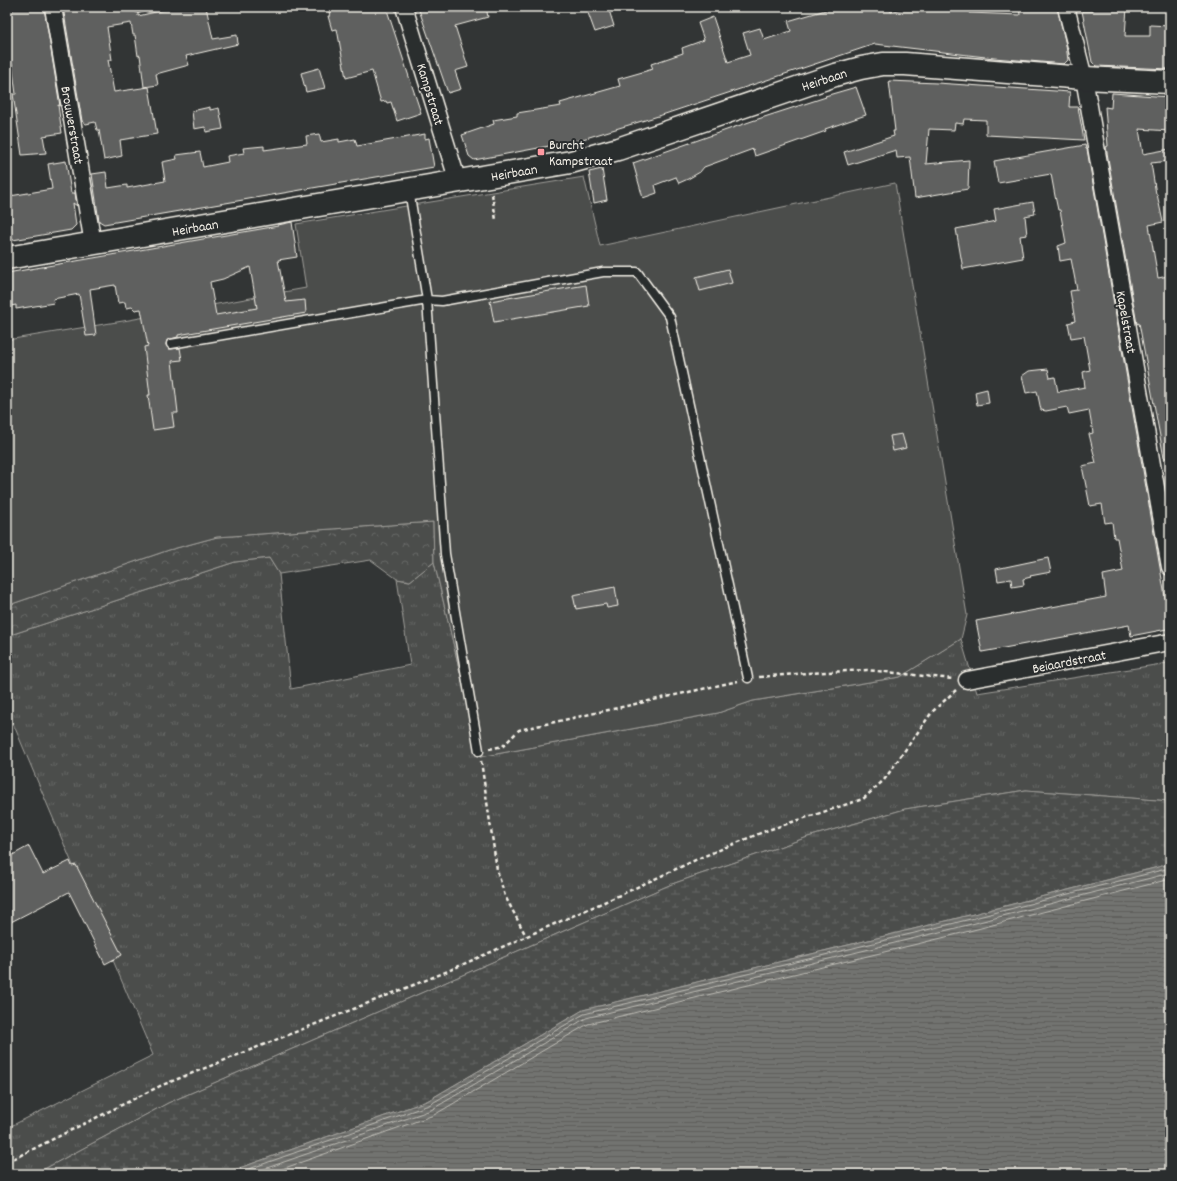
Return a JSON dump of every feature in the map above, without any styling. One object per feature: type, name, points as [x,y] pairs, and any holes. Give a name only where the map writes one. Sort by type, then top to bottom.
[{"type":"street","name":"Brouwerstraat","points":[[53,7],[93,244]]},
{"type":"street","name":"Kampstraat","points":[[404,7],[458,182]]},
{"type":"street","name":"Kapelstraat","points":[[1066,7],[1084,78],[1170,567]]},
{"type":"street","name":"Heirbaan","points":[[7,258],[586,159],[835,75],[882,64],[905,64],[1084,78],[1170,82]]},
{"type":"street","name":"Beiaardstraat","points":[[967,680],[1170,642]]},
{"type":"lane","points":[[409,190],[427,300],[445,554],[479,750]]},
{"type":"lane","points":[[171,344],[427,300],[442,301],[603,272],[637,272],[670,317],[748,678]]},
{"type":"path","points":[[492,192],[496,220]]},
{"type":"path","points":[[526,936],[505,896],[497,870],[479,750],[503,746],[519,730],[748,678],[867,670],[967,680]]},
{"type":"path","points":[[7,1162],[160,1086],[441,974],[702,857],[768,830],[863,799],[884,780],[932,712],[967,680]]},
{"type":"green space","points":[[584,177],[600,246],[895,183],[967,615],[961,639],[900,677],[753,701],[718,713],[480,757],[434,562],[433,522],[217,537],[169,550],[9,605],[7,592],[7,340],[306,288],[296,224]]},
{"type":"green space","points":[[433,522],[434,562],[410,581],[397,579],[371,560],[279,574],[269,558],[235,562],[7,636],[7,592],[9,605],[169,550],[217,537]]},
{"type":"green space","points":[[269,558],[279,574],[291,689],[410,665],[397,579],[410,581],[434,562],[480,757],[718,713],[753,701],[900,677],[961,639],[977,693],[1168,663],[1170,675],[1170,801],[1026,790],[905,809],[808,837],[672,884],[168,1103],[35,1174],[7,1174],[7,1128],[153,1055],[7,709],[7,636],[235,562]]},
{"type":"green space","points":[[1026,790],[1170,801],[1170,864],[946,921],[583,1010],[427,1101],[223,1174],[35,1174],[168,1103],[672,884],[808,837],[905,809]]},
{"type":"water","points":[[1170,864],[1170,1174],[223,1174],[427,1101],[583,1010],[946,921]]},
{"type":"building","points":[[14,7],[44,7],[60,106],[58,105],[62,133],[43,136],[46,153],[22,155],[13,94],[16,94],[12,64],[7,65],[7,10],[14,9]]},
{"type":"building","points":[[63,7],[134,7],[134,10],[138,13],[138,16],[178,7],[206,7],[213,39],[237,35],[238,44],[186,56],[189,65],[156,74],[158,85],[144,87],[140,55],[138,56],[135,35],[133,35],[131,23],[107,27],[112,60],[108,60],[114,92],[149,87],[157,134],[120,140],[122,156],[104,160],[99,130],[97,130],[95,122],[86,124],[82,121]]},
{"type":"building","points":[[328,7],[386,7],[421,113],[397,121],[391,102],[381,102],[372,71],[346,78],[337,29],[332,30],[328,16],[330,16]]},
{"type":"building","points":[[418,7],[486,7],[488,17],[455,26],[468,67],[455,71],[461,89],[448,93]]},
{"type":"building","points":[[590,7],[608,7],[614,26],[595,32],[588,13],[591,12]]},
{"type":"building","points":[[836,7],[889,7],[891,12],[905,7],[969,7],[969,13],[1020,15],[1019,7],[1057,7],[1068,60],[1064,64],[994,58],[875,44],[665,114],[576,141],[474,160],[469,156],[462,135],[494,124],[493,120],[517,116],[517,113],[561,106],[560,103],[620,86],[618,79],[653,69],[651,64],[683,53],[682,48],[704,40],[698,23],[713,17],[728,62],[750,55],[743,33],[760,28],[764,40],[791,31],[788,21]]},
{"type":"building","points":[[1093,7],[1127,7],[1125,36],[1150,36],[1150,25],[1170,26],[1170,69],[1096,66],[1092,62],[1082,11],[1093,11]]},
{"type":"building","points":[[319,68],[325,88],[306,92],[301,73]]},
{"type":"building","points":[[889,81],[1070,92],[1069,107],[1078,107],[1084,140],[986,135],[986,120],[964,119],[963,124],[955,123],[954,130],[929,129],[926,164],[969,160],[968,189],[915,198],[910,157],[897,158],[896,150],[848,165],[844,152],[894,136],[893,131],[895,131]]},
{"type":"building","points":[[856,87],[866,115],[755,156],[753,149],[704,167],[700,172],[679,183],[676,177],[655,185],[657,193],[643,198],[633,163],[752,121],[826,97],[825,96]]},
{"type":"building","points":[[1112,93],[1170,97],[1170,131],[1139,129],[1143,154],[1170,149],[1170,161],[1151,163],[1156,194],[1163,222],[1149,225],[1158,278],[1168,276],[1170,284],[1170,458],[1164,458],[1139,323],[1137,324],[1106,147],[1108,146],[1105,107],[1111,108]]},
{"type":"building","points":[[210,107],[210,110],[219,108],[223,129],[206,132],[205,127],[194,129],[192,111]]},
{"type":"building","points":[[319,134],[321,142],[339,139],[339,142],[355,139],[357,146],[425,134],[425,139],[429,138],[434,167],[104,224],[99,221],[92,174],[106,172],[108,188],[127,185],[127,188],[165,181],[162,162],[177,159],[176,155],[200,152],[203,167],[228,162],[227,156],[244,153],[243,148],[264,146],[264,150],[307,144],[306,136]]},
{"type":"building","points":[[1085,145],[1087,149],[1170,625],[1167,629],[1131,636],[1129,625],[982,652],[976,621],[1106,597],[1103,575],[1123,571],[1117,538],[1114,538],[1112,522],[1105,523],[1102,504],[1090,506],[1082,466],[1096,463],[1089,434],[1093,433],[1089,410],[1069,414],[1067,407],[1046,411],[1041,410],[1037,391],[1026,393],[1022,376],[1029,371],[1048,369],[1050,378],[1055,377],[1058,392],[1085,387],[1083,372],[1090,370],[1084,336],[1071,338],[1068,323],[1075,321],[1070,291],[1077,290],[1071,259],[1060,261],[1058,246],[1066,243],[1051,174],[998,183],[994,161]]},
{"type":"building","points":[[66,161],[71,193],[75,193],[77,206],[73,203],[76,225],[71,230],[7,241],[7,206],[11,206],[10,196],[52,189],[48,164]]},
{"type":"building","points":[[602,169],[607,200],[594,203],[589,172]]},
{"type":"building","points":[[1033,202],[1035,214],[1025,216],[1027,235],[1020,236],[1023,258],[963,269],[956,229],[996,221],[994,209]]},
{"type":"building","points":[[292,222],[297,257],[278,260],[286,302],[305,300],[306,313],[178,335],[178,337],[167,340],[166,345],[169,349],[180,348],[182,360],[172,361],[178,413],[172,413],[174,427],[153,430],[144,347],[148,346],[141,309],[135,310],[132,307],[126,308],[125,302],[118,303],[115,285],[90,289],[96,335],[86,336],[79,294],[53,299],[54,303],[16,309],[16,305],[11,306],[9,293],[7,294],[7,273]],"holes":[[[250,267],[257,308],[216,315],[210,282],[223,279]]]},
{"type":"building","points":[[728,269],[732,283],[700,291],[696,277]]},
{"type":"building","points":[[586,285],[589,306],[494,322],[490,301]]},
{"type":"building","points":[[987,389],[989,403],[977,405],[975,392]]},
{"type":"building","points":[[902,434],[906,448],[893,451],[890,436]]},
{"type":"building","points":[[1048,558],[1051,572],[1030,576],[1031,577],[1023,579],[1024,585],[1012,587],[1011,579],[998,581],[996,569]]},
{"type":"building","points":[[615,587],[618,606],[607,608],[606,604],[576,609],[573,595]]},
{"type":"building","points":[[29,846],[43,874],[70,861],[72,866],[76,865],[122,955],[105,964],[69,892],[7,924],[7,858]]},
{"type":"place","name":"Burcht Kampstraat","points":[[541,152]]}]
